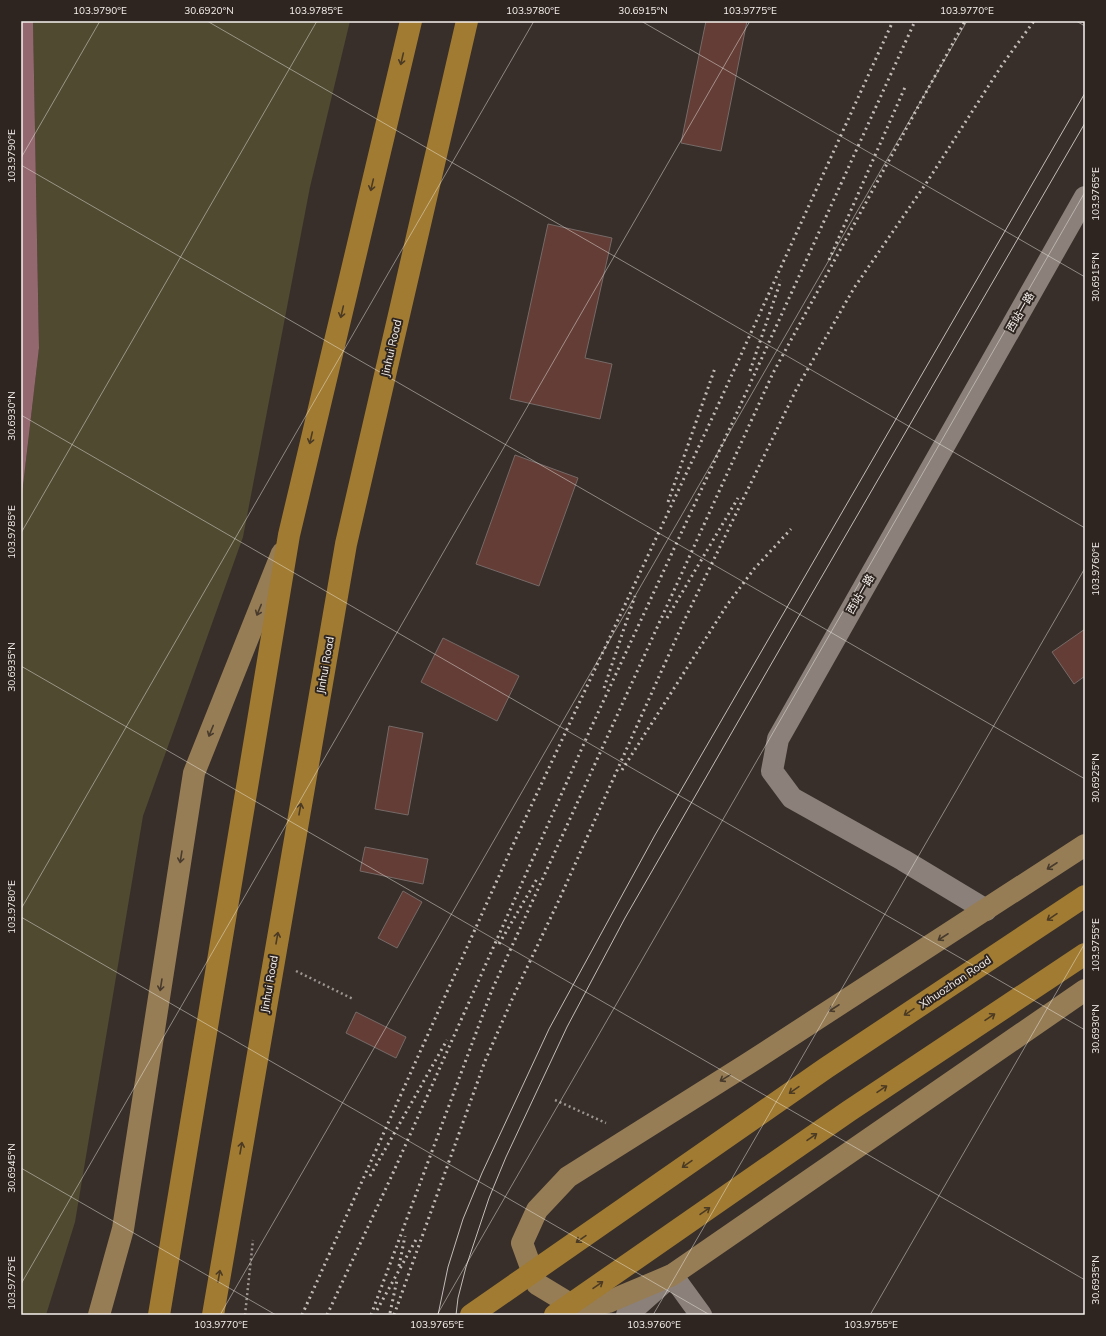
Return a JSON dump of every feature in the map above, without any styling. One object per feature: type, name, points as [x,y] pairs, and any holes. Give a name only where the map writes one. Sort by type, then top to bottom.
[{"type":"main road","points":[[159,1315],[289,535],[411,21]]},
{"type":"main road","name":"Jinhui Road","points":[[213,1315],[346,544],[467,21]]},
{"type":"main road","points":[[100,1315],[123,1229],[194,773],[289,535]]},
{"type":"main road","points":[[1085,845],[755,1059],[568,1177],[537,1210],[522,1242],[537,1284],[580,1310],[608,1302],[672,1275],[1085,990]]},
{"type":"main road","name":"Xihuozhan Road","points":[[471,1315],[826,1068],[1085,896]]},
{"type":"main road","points":[[554,1315],[849,1111],[1085,954]]},
{"type":"street","name":"西站一路","points":[[986,910],[903,860],[792,798],[772,771],[778,739],[1085,197]]},
{"type":"street","points":[[627,1315],[672,1275],[701,1315]]},
{"type":"path","points":[[294,970],[354,999]]},
{"type":"path","points":[[555,1100],[614,1127],[631,1138]]},
{"type":"shaded area","points":[[21,21],[33,21],[39,348],[21,503]]},
{"type":"shaded area","points":[[33,21],[350,21],[310,187],[243,537],[143,816],[75,1222],[46,1315],[21,1315],[21,503],[39,348]]},
{"type":"building","points":[[706,21],[747,21],[721,151],[681,143]]},
{"type":"building","points":[[548,224],[612,238],[585,358],[612,364],[600,419],[510,399]]},
{"type":"building","points":[[515,455],[578,478],[539,586],[476,564]]},
{"type":"building","points":[[1085,629],[1085,676],[1074,684],[1052,652]]},
{"type":"building","points":[[443,638],[519,676],[497,721],[421,682]]},
{"type":"building","points":[[389,726],[423,733],[408,815],[375,809]]},
{"type":"building","points":[[365,847],[428,859],[423,884],[360,871]]},
{"type":"building","points":[[403,891],[422,902],[397,948],[378,938]]},
{"type":"building","points":[[356,1012],[406,1037],[396,1058],[346,1033]]},
{"type":"tram line","points":[[438,1315],[448,1267],[463,1219],[482,1173],[549,1029],[655,835],[1085,93]]},
{"type":"tram line","points":[[456,1315],[458,1298],[466,1267],[489,1198],[506,1157],[567,1027],[625,918],[1085,123]]},
{"type":"railway","points":[[302,1315],[512,847],[714,414],[893,21]]},
{"type":"railway","points":[[327,1315],[393,1173],[590,730],[735,417],[915,21]]},
{"type":"railway","points":[[371,1315],[492,990],[773,373],[965,21]]},
{"type":"railway","points":[[394,1315],[485,1061],[683,623],[797,388],[854,288],[927,182],[1002,65],[1034,21]]},
{"type":"railway","points":[[829,260],[906,85]]},
{"type":"railway","points":[[750,371],[781,280]]},
{"type":"railway","points":[[668,502],[715,368]]},
{"type":"railway","points":[[667,618],[738,498]]},
{"type":"railway","points":[[622,770],[727,605],[754,569],[791,529]]},
{"type":"railway","points":[[604,688],[635,596]]},
{"type":"railway","points":[[499,944],[537,879]]},
{"type":"railway","points":[[370,1176],[447,1040]]},
{"type":"railway","points":[[399,1266],[405,1236]]},
{"type":"railway","points":[[377,1310],[417,1238]]},
{"type":"railway","points":[[390,1313],[397,1280]]}]
